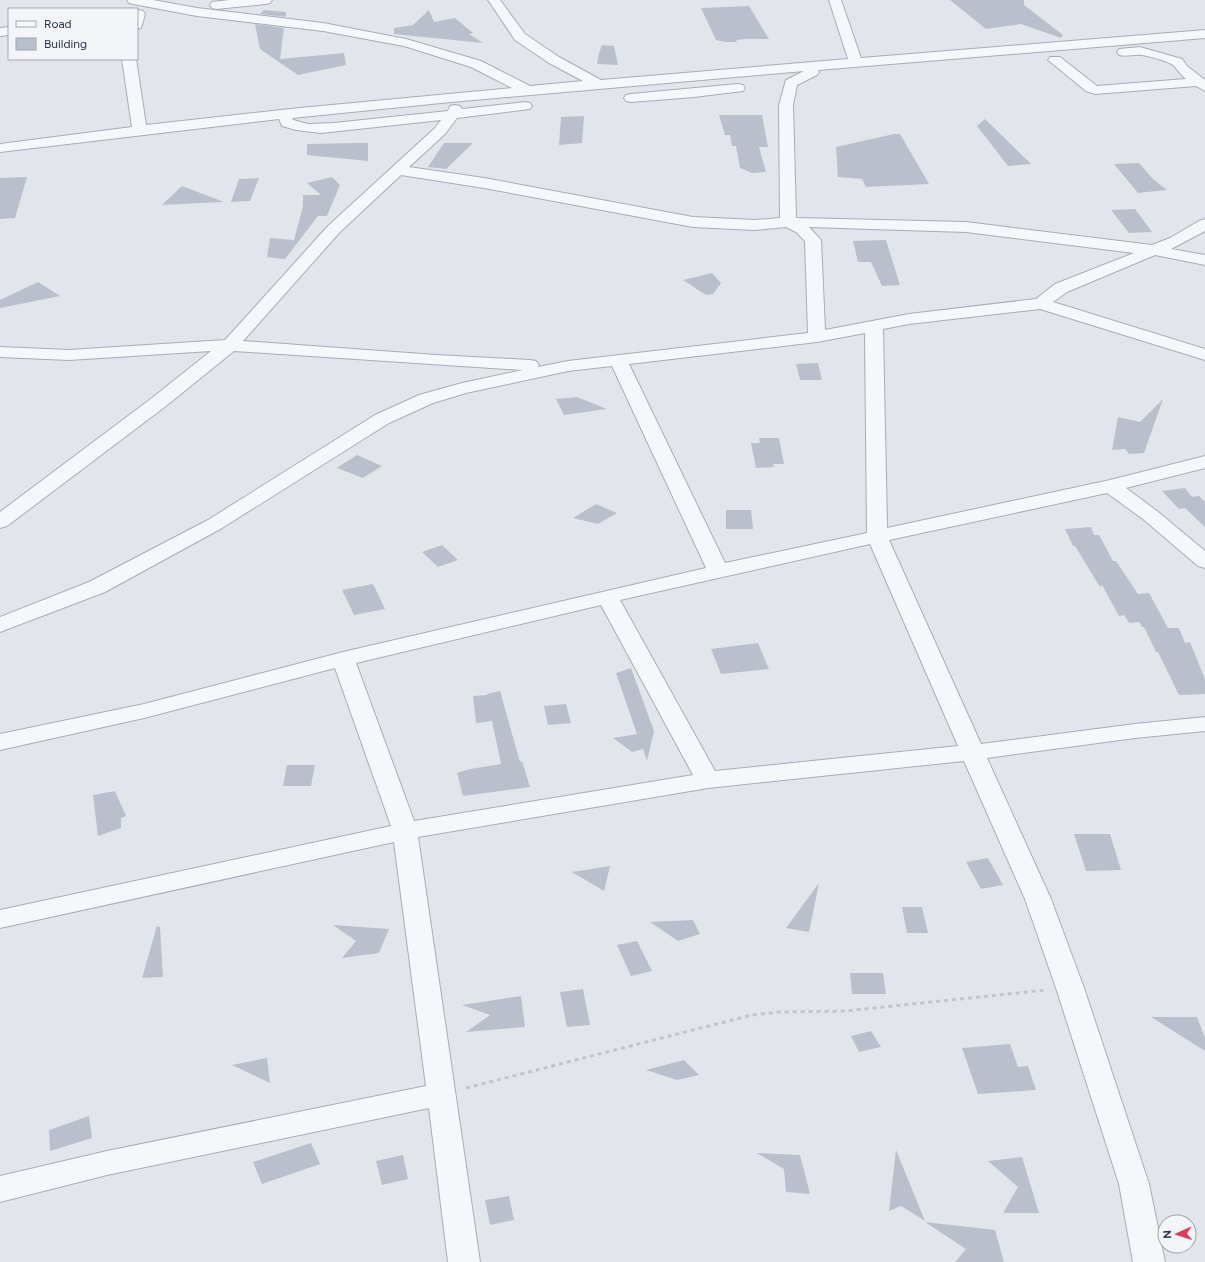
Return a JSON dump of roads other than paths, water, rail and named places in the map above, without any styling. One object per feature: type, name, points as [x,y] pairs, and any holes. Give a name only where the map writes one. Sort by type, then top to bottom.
[{"type":"street","points":[[133,0],[178,9],[323,27],[406,43],[476,64],[529,91]]},
{"type":"street","points":[[138,18],[178,9],[266,0]]},
{"type":"street","points":[[494,0],[520,37],[554,60],[600,85]]},
{"type":"street","points":[[835,0],[856,63]]},
{"type":"street","points":[[0,148],[140,130],[529,91],[1205,34]]},
{"type":"street","points":[[1040,61],[1140,51],[1181,58],[1182,69],[1202,84]]},
{"type":"street","points":[[129,60],[140,130]]},
{"type":"street","points":[[1055,60],[1095,90],[1202,84]]},
{"type":"street","points":[[616,99],[694,93],[797,79],[882,74],[928,67],[996,64]]},
{"type":"street","points":[[788,222],[786,105],[791,83],[812,72],[811,67]]},
{"type":"street","points":[[0,522],[159,402],[230,345],[334,229],[440,130],[452,116],[456,105],[452,99]]},
{"type":"street","points":[[284,115],[287,124],[312,128],[452,116],[542,104]]},
{"type":"street","points":[[398,170],[484,183],[693,222],[755,225],[788,222],[966,227],[1152,250],[1205,260]]},
{"type":"street","points":[[788,222],[802,229],[813,240],[817,337]]},
{"type":"street","points":[[1042,304],[1061,288],[1176,241],[1205,224]]},
{"type":"street","points":[[1088,242],[1098,272]]},
{"type":"street","points":[[0,625],[97,588],[215,524],[382,419],[426,399],[462,388],[568,366],[817,337],[909,319],[1042,304],[1205,355]]},
{"type":"street","points":[[874,326],[873,341],[876,397],[877,537],[974,752],[1038,900],[1070,988],[1134,1184],[1150,1262]]},
{"type":"street","points":[[0,352],[69,355],[230,345],[450,361],[568,366]]},
{"type":"street","points":[[620,361],[718,571]]},
{"type":"street","points":[[0,742],[144,711],[343,659],[718,571],[1111,486],[1205,462]]},
{"type":"street","points":[[1111,486],[1150,515],[1205,562]]},
{"type":"street","points":[[607,597],[708,780]]},
{"type":"street","points":[[343,659],[405,831],[464,1262]]},
{"type":"street","points":[[0,919],[405,831],[708,780],[974,752],[1135,731],[1205,724]]},
{"type":"street","points":[[0,1189],[107,1163],[442,1094]]}]
